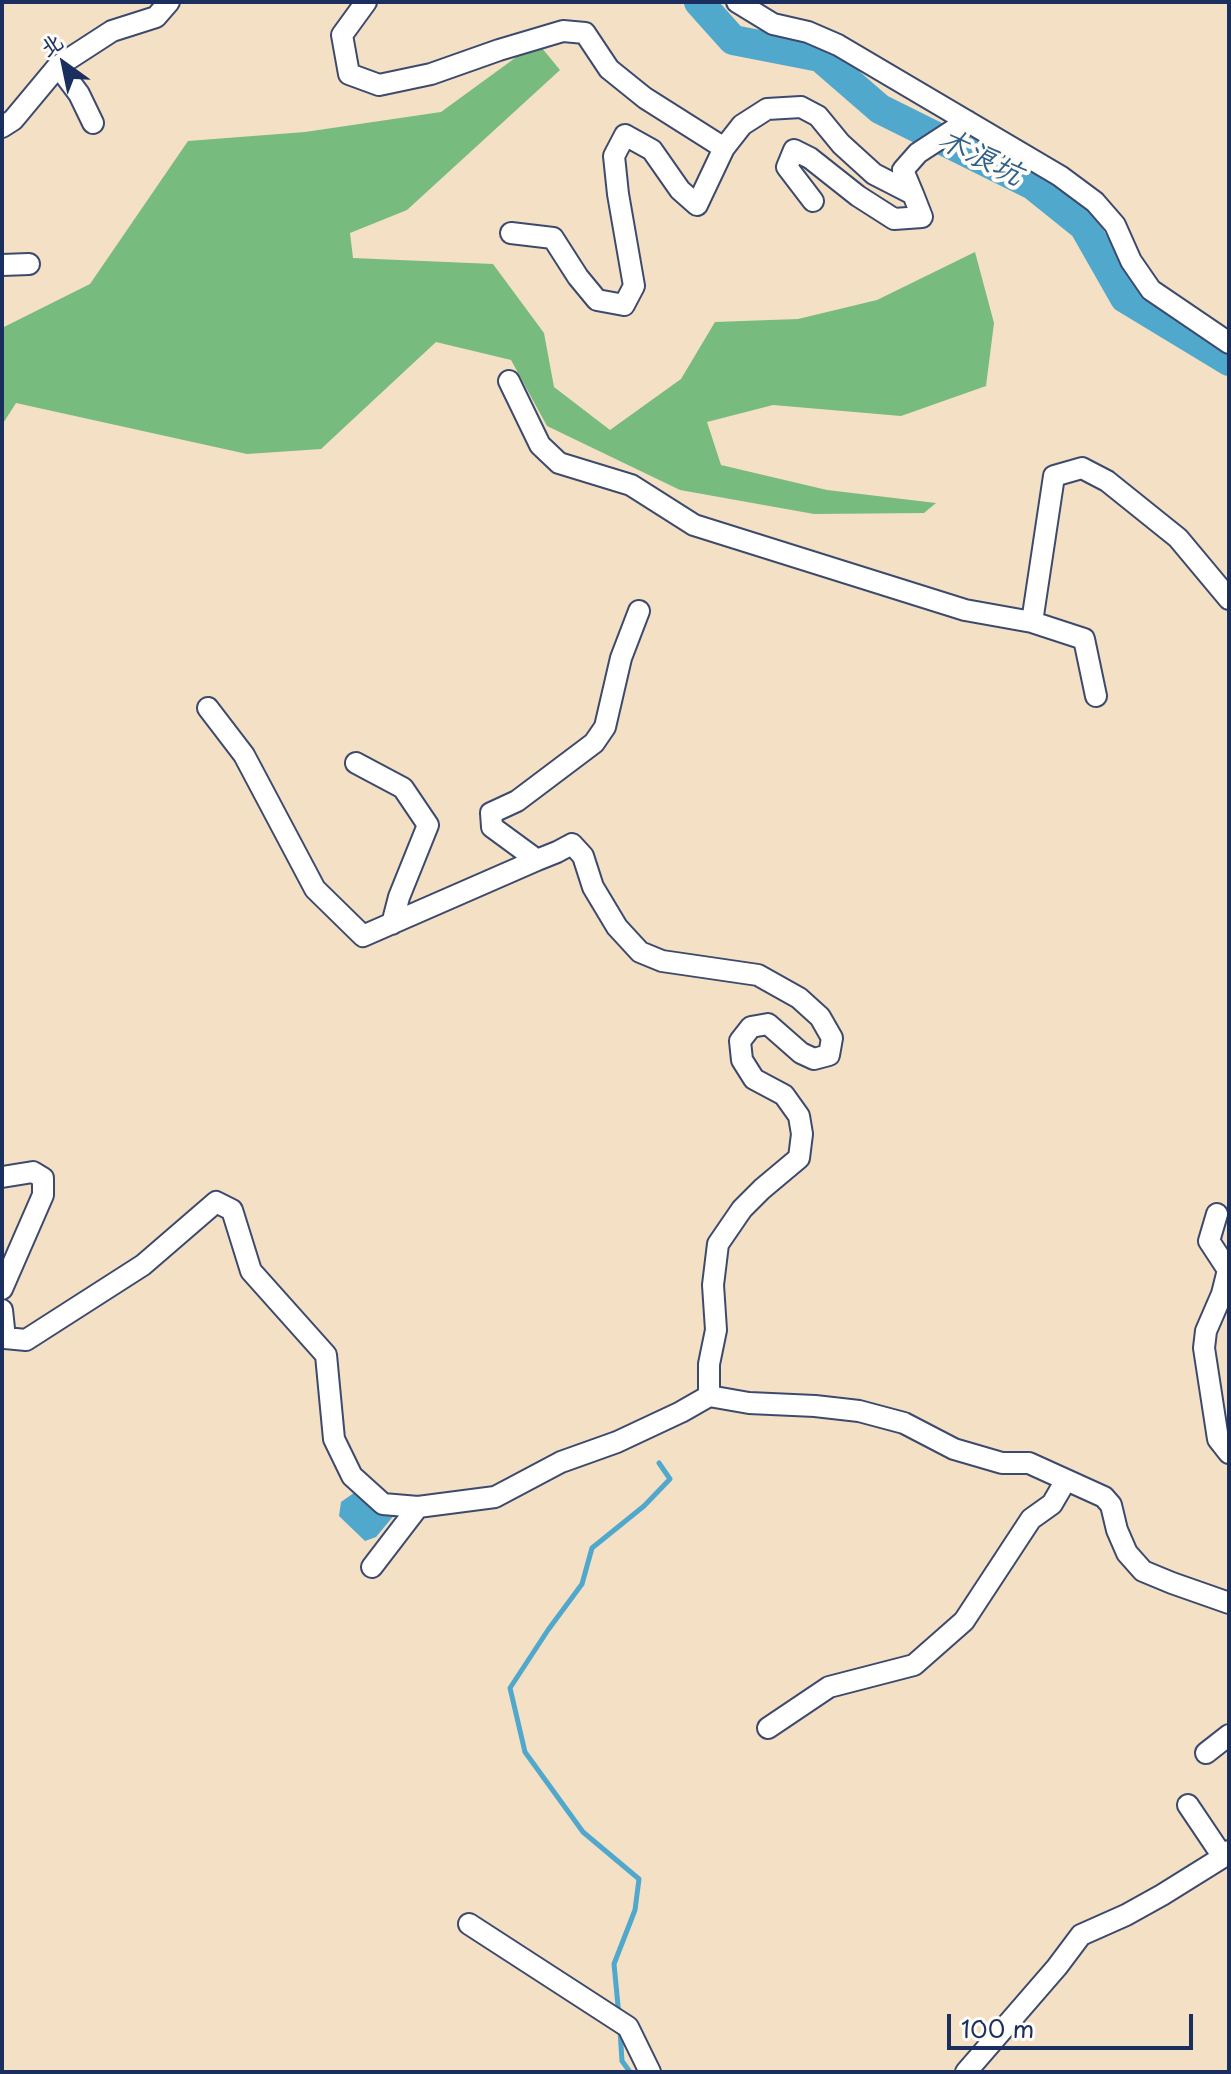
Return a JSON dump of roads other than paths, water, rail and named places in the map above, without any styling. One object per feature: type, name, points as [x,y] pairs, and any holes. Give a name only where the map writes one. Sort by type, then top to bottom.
[{"type":"street","points":[[2,127],[13,120],[58,66],[112,31],[156,17],[169,2]]},
{"type":"street","points":[[366,2],[342,35],[349,74],[379,85],[431,74],[563,31],[585,33],[609,69],[645,98],[724,148]]},
{"type":"street","points":[[737,2],[773,24],[808,32],[838,45],[1060,176],[1095,202],[1115,225],[1131,261],[1151,290],[1229,343]]},
{"type":"street","points":[[58,66],[79,94],[93,123]]},
{"type":"street","points":[[511,233],[553,238],[597,300],[624,305],[634,286],[614,156],[625,135],[652,150],[680,190],[697,205],[724,148],[742,125],[767,109],[801,107],[818,116],[841,144],[874,174],[913,194]]},
{"type":"street","points":[[813,201],[787,167],[794,150],[810,158],[858,196],[894,219],[922,217],[903,170],[918,153],[966,122]]},
{"type":"street","points":[[2,265],[29,264]]},
{"type":"street","points":[[509,381],[540,445],[559,463],[631,485],[694,525],[965,610],[1032,622],[1084,639],[1096,696]]},
{"type":"street","points":[[1032,622],[1054,476],[1082,468],[1107,481],[1178,538],[1229,599]]},
{"type":"street","points":[[537,860],[492,827],[491,813],[517,801],[594,743],[605,727],[621,658],[639,611]]},
{"type":"street","points":[[208,708],[244,755],[315,889],[363,936],[572,844],[583,856],[593,887],[617,927],[640,952],[662,961],[758,975],[799,998],[820,1017],[832,1038],[829,1055],[814,1059],[801,1053],[768,1024],[751,1027],[740,1041],[742,1060],[754,1079],[784,1095],[799,1116],[802,1134],[799,1158],[742,1209],[718,1244],[713,1285],[716,1330],[709,1364],[709,1396]]},
{"type":"street","points":[[356,763],[403,788],[428,825],[399,897],[392,924]]},
{"type":"street","points":[[2,1177],[33,1172],[43,1178],[43,1195],[2,1289]]},
{"type":"street","points":[[2,1310],[5,1338],[26,1340],[143,1265],[216,1202],[232,1210],[251,1271],[326,1355],[334,1439],[352,1476],[383,1504],[418,1507],[495,1497],[561,1462],[617,1442],[709,1396],[749,1403],[859,1411],[904,1423],[954,1449],[1002,1463],[1029,1463],[1104,1497],[1111,1505],[1127,1553],[1143,1571],[1229,1603]]},
{"type":"street","points":[[1217,1214],[1209,1241],[1228,1270],[1222,1294],[1206,1331],[1204,1348],[1218,1439],[1229,1453]]},
{"type":"street","points":[[768,1728],[829,1687],[914,1665],[964,1621],[1031,1519],[1052,1504],[1066,1480]]},
{"type":"street","points":[[372,1567],[418,1507]]},
{"type":"street","points":[[1206,1753],[1229,1735]]},
{"type":"street","points":[[966,2072],[1081,1935],[1126,1915],[1226,1854],[1188,1805]]},
{"type":"street","points":[[469,1924],[628,2027],[650,2072]]},
{"type":"water","points":[[358,1490],[396,1513],[376,1537],[365,1541],[339,1516],[341,1502]]},
{"type":"waterway","name":"木浪坑","points":[[699,2],[733,40],[820,57],[880,109],[1033,185],[1084,226],[1125,298],[1229,361]]},
{"type":"waterway","points":[[619,2016],[614,1964],[635,1910],[639,1879],[583,1832],[525,1752],[510,1688],[582,1584],[592,1548],[644,1506],[670,1479],[659,1463]]},
{"type":"waterway","points":[[620,2030],[622,2061],[630,2072]]}]
